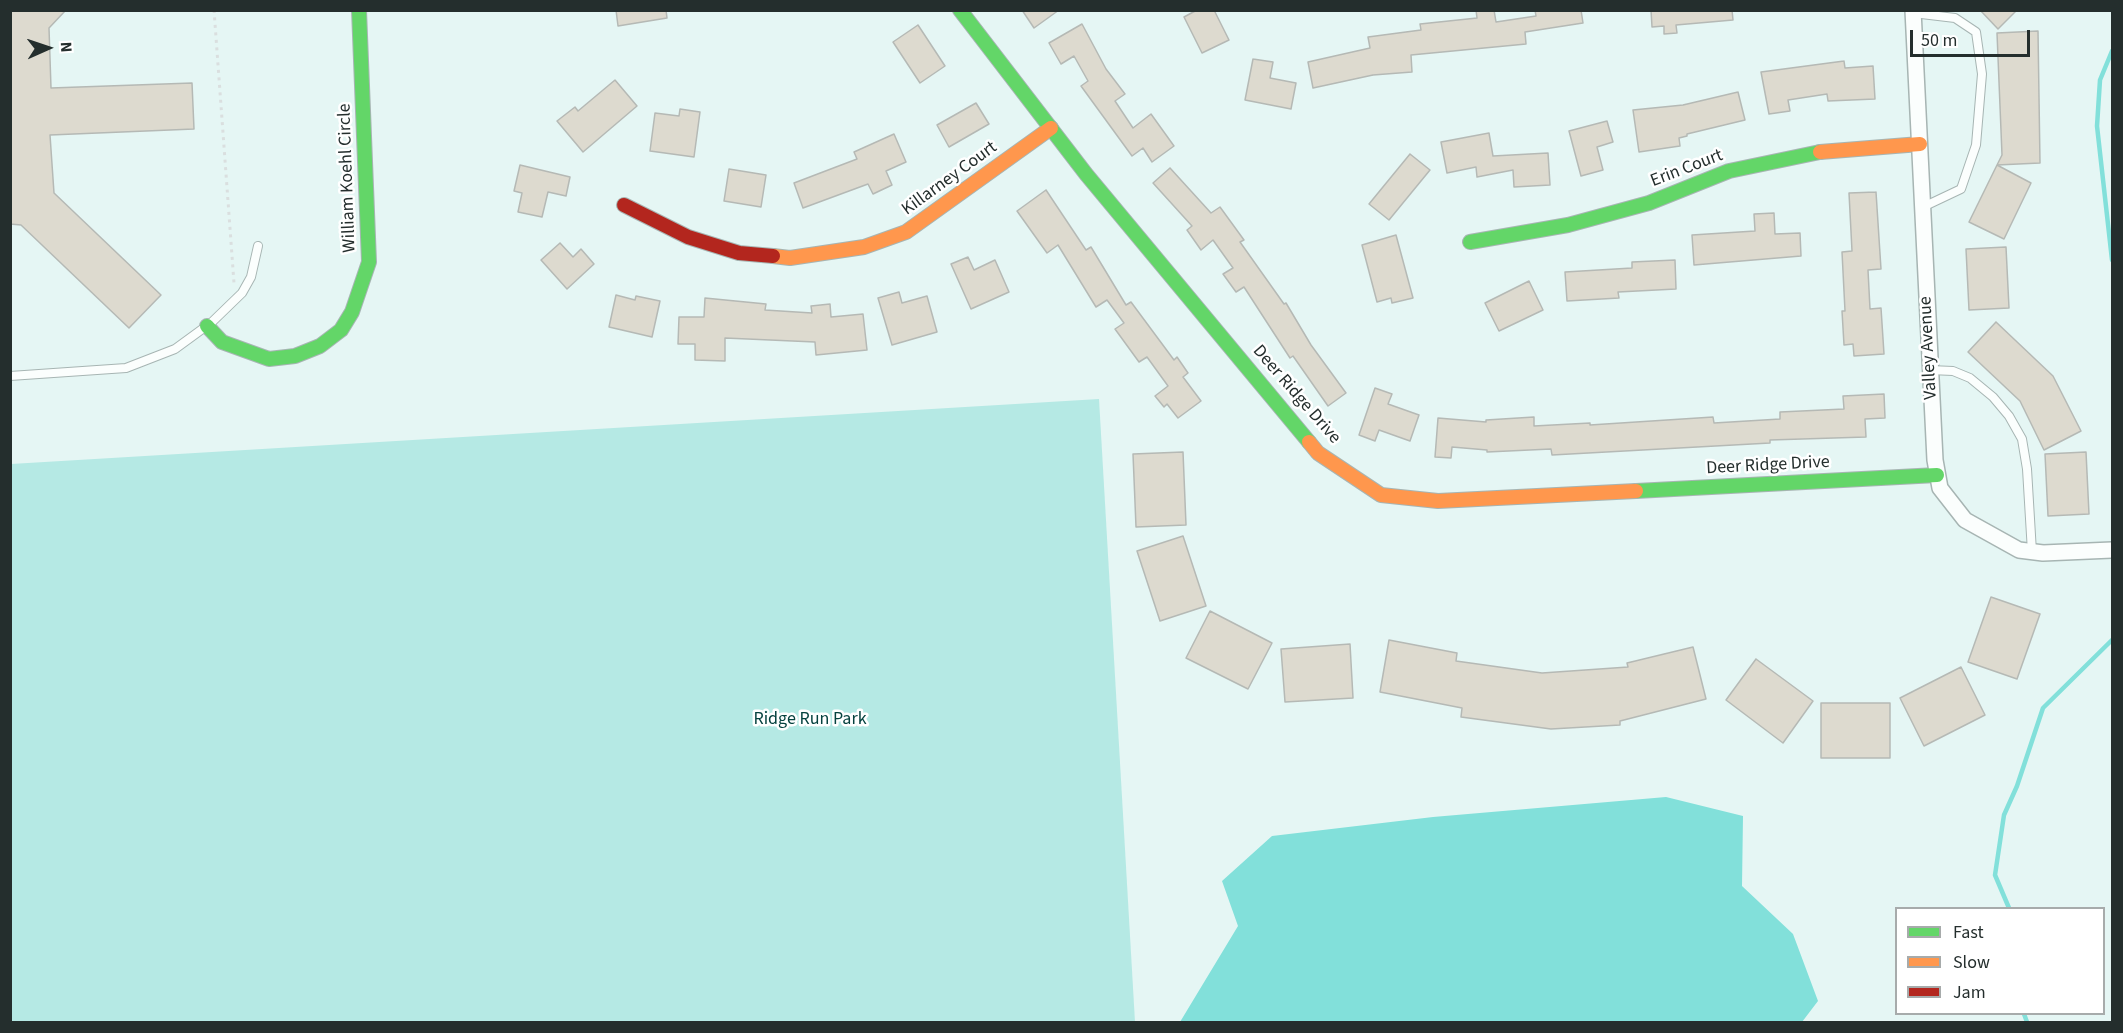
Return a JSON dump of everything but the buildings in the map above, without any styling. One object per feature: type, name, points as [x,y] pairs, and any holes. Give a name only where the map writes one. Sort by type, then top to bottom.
[{"type":"street","name":"William Koehl Circle","points":[[207,326],[222,342],[248,352],[269,358],[296,356],[320,346],[341,330],[352,312],[369,262],[359,10]]},
{"type":"street","name":"Deer Ridge Drive","points":[[960,10],[1051,128],[1318,453],[1381,495],[1438,501],[1938,475]]},
{"type":"street","name":"Valley Avenue","points":[[1913,12],[1930,370],[1940,488],[1965,520],[2019,550],[2032,552],[2112,550]]},
{"type":"street","name":"Killarney Court","points":[[624,205],[688,237],[739,253],[790,258],[864,247],[906,232],[1051,128]]},
{"type":"street","name":"Erin Court","points":[[1470,242],[1578,222],[1649,203],[1729,171],[1825,151],[1920,144]]},
{"type":"lane","points":[[1913,12],[1954,18],[1976,32],[1982,74],[1977,145],[1960,189],[1923,207]]},
{"type":"lane","points":[[10,376],[126,368],[175,349],[207,326],[235,300],[251,277],[258,246]]},
{"type":"lane","points":[[1930,370],[1953,371],[1970,378],[1994,397],[2009,416],[2022,439],[2027,469],[2032,552]]},
{"type":"path","points":[[214,10],[235,300]]},
{"type":"green space","name":"Ridge Run Park","points":[[1099,399],[1135,1022],[11,1022],[11,464]]},
{"type":"water","points":[[1666,797],[1743,816],[1742,886],[1793,934],[1818,1001],[1802,1022],[1180,1022],[1238,926],[1222,881],[1272,836],[1433,817]]},
{"type":"waterway","points":[[2112,51],[2100,80],[2097,126],[2112,260]]},
{"type":"waterway","points":[[2009,907],[1995,875],[2004,815],[2017,786],[2043,708],[2112,640]]},
{"type":"waterway","points":[[2024,1015],[2027,1022]]},
{"type":"traffic: fast","points":[[207,326],[222,342],[269,359],[295,356],[320,346],[341,330],[352,312],[369,262],[359,10]]},
{"type":"traffic: fast","points":[[960,10],[1086,174],[1309,442]]},
{"type":"traffic: fast","points":[[1470,242],[1568,225],[1649,203],[1729,171],[1820,152]]},
{"type":"traffic: fast","points":[[1636,491],[1937,475]]},
{"type":"traffic: slow","points":[[773,256],[790,258],[864,247],[906,232],[1051,128]]},
{"type":"traffic: slow","points":[[1820,152],[1920,144]]},
{"type":"traffic: slow","points":[[1309,442],[1318,453],[1381,495],[1438,501],[1636,491]]},
{"type":"traffic: jam","points":[[624,205],[688,237],[739,253],[773,256]]}]
